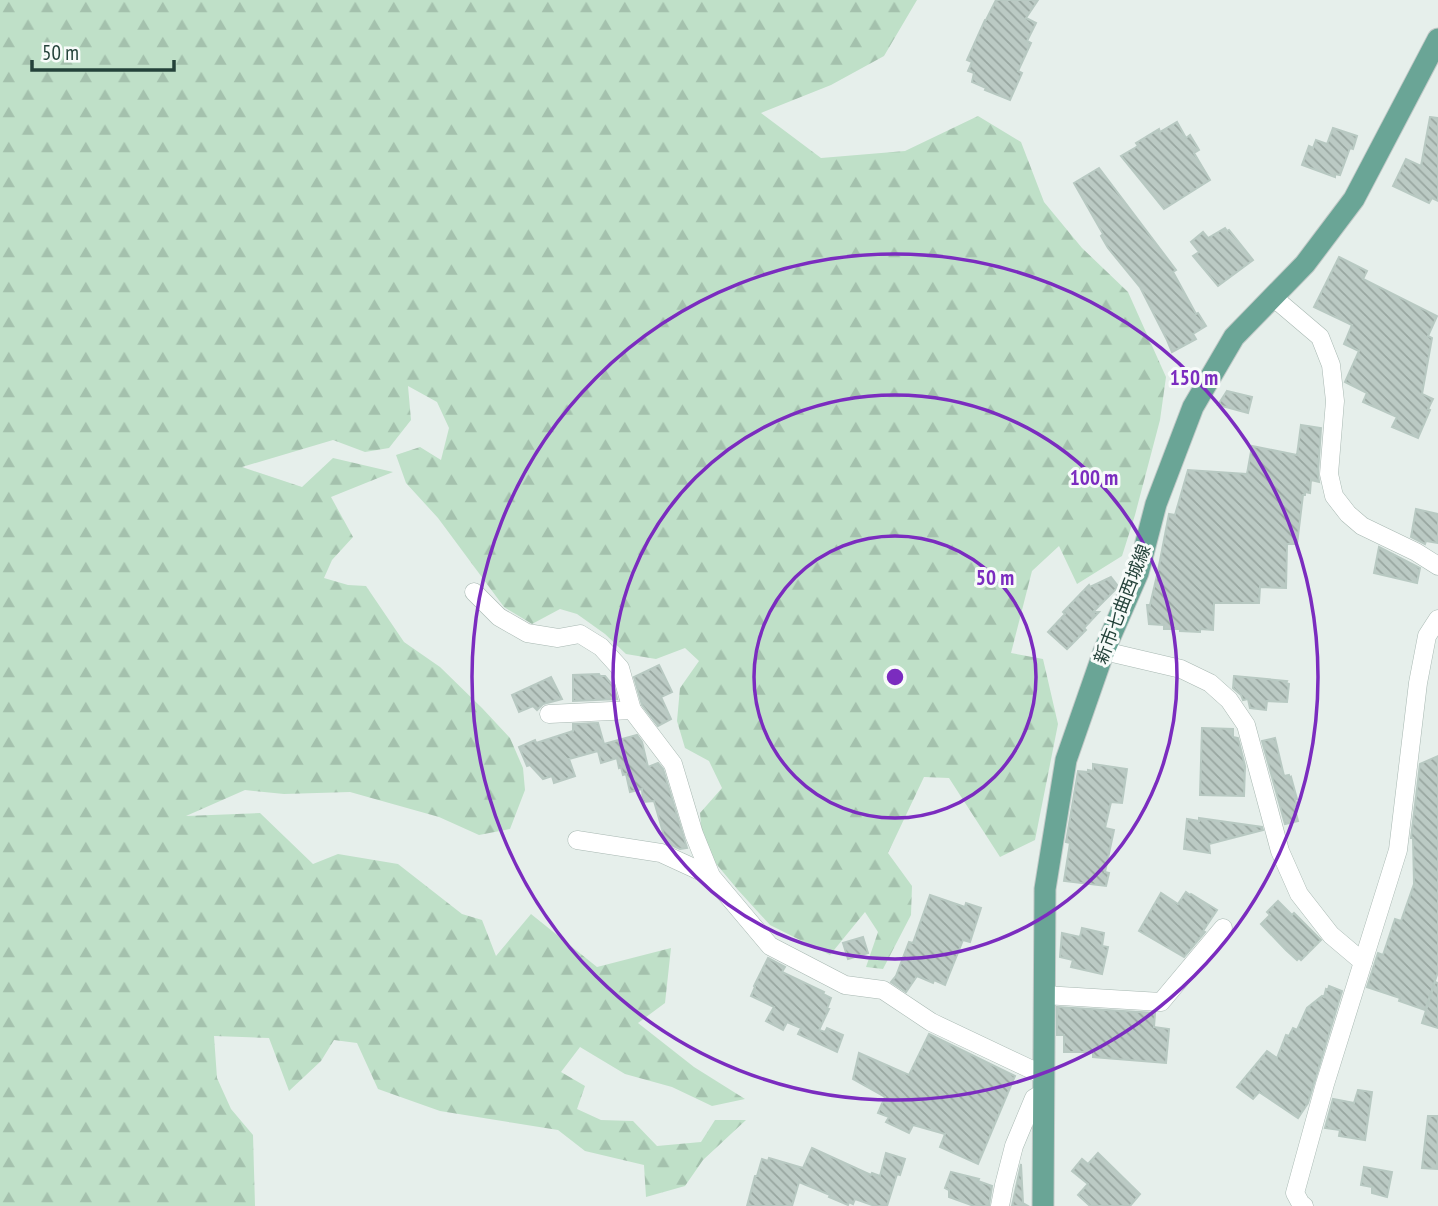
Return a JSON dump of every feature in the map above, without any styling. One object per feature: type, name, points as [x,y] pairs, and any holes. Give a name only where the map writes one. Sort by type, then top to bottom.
[{"type":"main road","name":"新市七曲西城線","points":[[1043,1206],[1045,889],[1066,760],[1104,651],[1138,573],[1156,504],[1193,407],[1234,337],[1305,264],[1354,199],[1438,39]]},
{"type":"street","points":[[1273,297],[1320,337],[1331,365],[1335,401],[1329,474],[1334,496],[1362,526],[1416,552],[1438,566]]},
{"type":"street","points":[[474,592],[499,617],[527,633],[558,638],[580,635],[601,647],[620,668],[632,710],[673,764],[694,834],[711,876],[770,946],[845,985],[883,990],[931,1022],[1043,1084],[1034,1098],[1014,1146],[1000,1206]]},
{"type":"street","points":[[1304,1206],[1295,1193],[1325,1084],[1398,850],[1418,683],[1427,636],[1438,619]]},
{"type":"street","points":[[1104,651],[1181,668],[1210,683],[1229,700],[1246,725],[1280,851],[1299,894],[1331,934],[1363,962]]},
{"type":"street","points":[[549,714],[632,710]]},
{"type":"street","points":[[577,840],[661,853],[711,876]]},
{"type":"street","points":[[1044,995],[1161,1002],[1223,928]]},
{"type":"green space","points":[[0,0],[917,0],[884,56],[831,85],[761,113],[821,158],[905,151],[978,116],[1021,142],[1044,202],[1082,248],[1128,292],[1166,377],[1160,420],[1122,556],[1077,584],[1059,546],[1032,571],[1011,653],[1043,659],[1058,724],[1035,840],[1000,857],[949,778],[924,777],[888,853],[912,886],[911,915],[883,969],[866,967],[878,932],[865,912],[830,955],[770,925],[703,848],[700,813],[722,788],[709,761],[685,748],[677,721],[680,688],[699,661],[685,648],[656,659],[626,654],[605,634],[577,614],[560,609],[532,624],[504,607],[438,518],[406,483],[396,455],[420,447],[441,460],[449,428],[437,402],[408,386],[411,420],[389,448],[365,452],[333,440],[242,467],[302,487],[333,458],[393,472],[331,497],[353,537],[332,560],[324,578],[348,585],[366,586],[404,642],[440,667],[482,708],[510,738],[523,768],[525,790],[510,829],[479,835],[439,817],[350,792],[284,794],[245,790],[186,816],[260,813],[313,864],[338,854],[398,864],[462,914],[482,920],[496,956],[531,914],[597,967],[671,948],[665,1003],[638,1023],[694,1067],[745,1099],[712,1106],[672,1087],[625,1074],[580,1047],[561,1072],[585,1086],[577,1109],[601,1120],[633,1121],[657,1146],[701,1142],[715,1120],[746,1120],[703,1160],[685,1186],[646,1197],[644,1165],[585,1151],[558,1130],[440,1111],[378,1089],[357,1043],[334,1040],[321,1061],[289,1091],[269,1038],[214,1036],[217,1078],[231,1109],[253,1135],[255,1206],[0,1206]]},
{"type":"building","points":[[996,0],[1038,0],[1026,18],[1036,23],[1027,41],[1031,43],[1018,71],[1022,73],[1010,100],[972,82],[974,73],[968,71],[972,62],[967,60]]},
{"type":"building","points":[[1430,117],[1438,118],[1438,201],[1432,198],[1429,203],[1393,186],[1406,159],[1421,166]]},
{"type":"building","points":[[1177,122],[1186,138],[1190,135],[1199,150],[1194,153],[1210,180],[1164,209],[1121,156],[1159,129],[1160,132]]},
{"type":"building","points":[[1333,128],[1357,136],[1340,175],[1335,174],[1335,177],[1302,165],[1309,146],[1313,148],[1316,140],[1327,144]]},
{"type":"building","points":[[1099,168],[1176,270],[1173,272],[1196,314],[1198,313],[1206,326],[1193,334],[1196,339],[1172,352],[1140,287],[1108,248],[1074,183]]},
{"type":"building","points":[[1225,228],[1253,260],[1218,286],[1193,256],[1199,252],[1191,242],[1203,232],[1208,238]]},
{"type":"building","points":[[1339,257],[1367,271],[1363,279],[1437,316],[1428,336],[1432,338],[1422,394],[1433,399],[1418,438],[1392,427],[1397,417],[1363,402],[1367,393],[1345,382],[1359,351],[1344,344],[1352,325],[1314,307]]},
{"type":"building","points":[[1227,391],[1252,397],[1248,413],[1218,405]]},
{"type":"building","points":[[1301,425],[1321,428],[1319,482],[1311,480],[1310,493],[1305,492],[1303,495],[1297,544],[1287,544],[1286,588],[1260,587],[1259,603],[1214,603],[1213,630],[1180,631],[1164,629],[1164,625],[1149,624],[1147,605],[1150,605],[1169,514],[1175,515],[1188,470],[1247,474],[1252,446],[1297,455]]},
{"type":"building","points":[[1416,509],[1438,514],[1438,543],[1426,541],[1425,544],[1411,537]]},
{"type":"building","points":[[1379,547],[1420,568],[1417,583],[1374,573]]},
{"type":"building","points":[[1111,577],[1117,588],[1093,612],[1099,612],[1067,649],[1048,632],[1089,585],[1090,587]]},
{"type":"building","points":[[659,665],[672,692],[661,697],[671,719],[658,726],[642,705],[634,677]]},
{"type":"building","points":[[573,675],[605,676],[614,687],[617,699],[573,701]]},
{"type":"building","points":[[1234,676],[1287,681],[1287,702],[1267,701],[1266,710],[1250,708],[1248,699],[1243,700],[1233,688]]},
{"type":"building","points":[[551,677],[562,699],[543,704],[537,710],[533,706],[519,712],[512,695]]},
{"type":"building","points":[[598,723],[604,744],[637,735],[642,742],[648,767],[658,763],[663,769],[687,848],[680,849],[666,843],[654,801],[643,802],[642,789],[630,792],[626,774],[623,775],[621,767],[619,768],[617,758],[601,763],[598,751],[569,759],[575,776],[554,783],[552,776],[543,779],[530,765],[527,766],[519,747],[535,740],[536,743],[573,731],[573,724]]},
{"type":"building","points":[[1202,728],[1233,729],[1233,737],[1238,738],[1245,766],[1244,796],[1200,795]]},
{"type":"building","points":[[1275,738],[1284,776],[1291,777],[1297,799],[1297,806],[1294,806],[1298,821],[1285,824],[1262,741]]},
{"type":"building","points":[[1438,756],[1438,972],[1425,1010],[1367,987],[1378,953],[1383,955],[1395,919],[1401,921],[1414,884],[1411,838],[1420,764]]},
{"type":"building","points":[[1093,764],[1127,769],[1122,803],[1111,802],[1105,828],[1114,830],[1105,872],[1109,873],[1106,886],[1064,881],[1070,843],[1066,842],[1078,771],[1093,771]]},
{"type":"building","points":[[1199,818],[1262,827],[1263,830],[1209,844],[1210,853],[1184,849],[1187,819],[1199,821]]},
{"type":"building","points":[[1186,892],[1217,910],[1203,931],[1205,932],[1184,957],[1139,931],[1161,893],[1178,904]]},
{"type":"building","points":[[930,895],[965,907],[966,903],[981,908],[970,942],[963,940],[945,985],[917,976],[906,992],[891,982],[909,942],[913,943]]},
{"type":"building","points":[[1278,901],[1321,940],[1301,960],[1297,960],[1261,924],[1270,915],[1267,912]]},
{"type":"building","points":[[1082,928],[1104,933],[1102,946],[1108,947],[1102,974],[1071,967],[1073,960],[1060,957],[1062,933],[1080,937]]},
{"type":"building","points":[[863,937],[868,953],[848,959],[843,943]]},
{"type":"building","points":[[768,958],[785,967],[782,972],[831,998],[819,1030],[825,1032],[827,1028],[843,1035],[837,1052],[798,1034],[801,1028],[787,1022],[783,1030],[766,1021],[774,1007],[751,996]]},
{"type":"building","points":[[1435,982],[1438,983],[1438,1028],[1422,1023]]},
{"type":"building","points":[[1329,986],[1342,991],[1308,1103],[1298,1118],[1259,1092],[1253,1099],[1237,1087],[1267,1051],[1277,1058],[1286,1035],[1289,1036],[1293,1028],[1297,1030],[1307,1008],[1324,997]]},
{"type":"building","points":[[1057,1007],[1155,1013],[1154,1027],[1169,1029],[1166,1063],[1093,1057],[1093,1052],[1064,1052],[1064,1035],[1057,1035]]},
{"type":"building","points":[[929,1034],[1015,1076],[978,1164],[940,1147],[945,1134],[913,1125],[909,1133],[886,1122],[889,1117],[878,1113],[885,1097],[853,1079],[859,1053],[909,1075]]},
{"type":"building","points":[[1358,1090],[1372,1092],[1365,1140],[1339,1136],[1340,1130],[1325,1128],[1333,1099],[1354,1103]]},
{"type":"building","points":[[1428,1116],[1438,1116],[1437,1169],[1422,1168]]},
{"type":"building","points":[[812,1148],[871,1175],[880,1176],[886,1153],[905,1159],[900,1175],[897,1174],[887,1206],[875,1206],[855,1199],[853,1204],[849,1202],[848,1205],[799,1182],[792,1206],[747,1206],[762,1159],[768,1161],[769,1158],[803,1168]]},
{"type":"building","points":[[1098,1153],[1140,1194],[1130,1206],[1090,1206],[1078,1195],[1088,1184],[1072,1171],[1082,1159],[1088,1164]]},
{"type":"building","points":[[1021,1164],[1023,1203],[1028,1206],[1012,1206]]},
{"type":"building","points":[[1364,1167],[1392,1172],[1387,1197],[1372,1193],[1372,1187],[1361,1185]]},
{"type":"building","points":[[951,1172],[979,1179],[978,1181],[992,1186],[989,1206],[974,1206],[949,1197],[949,1190],[945,1188]]}]
